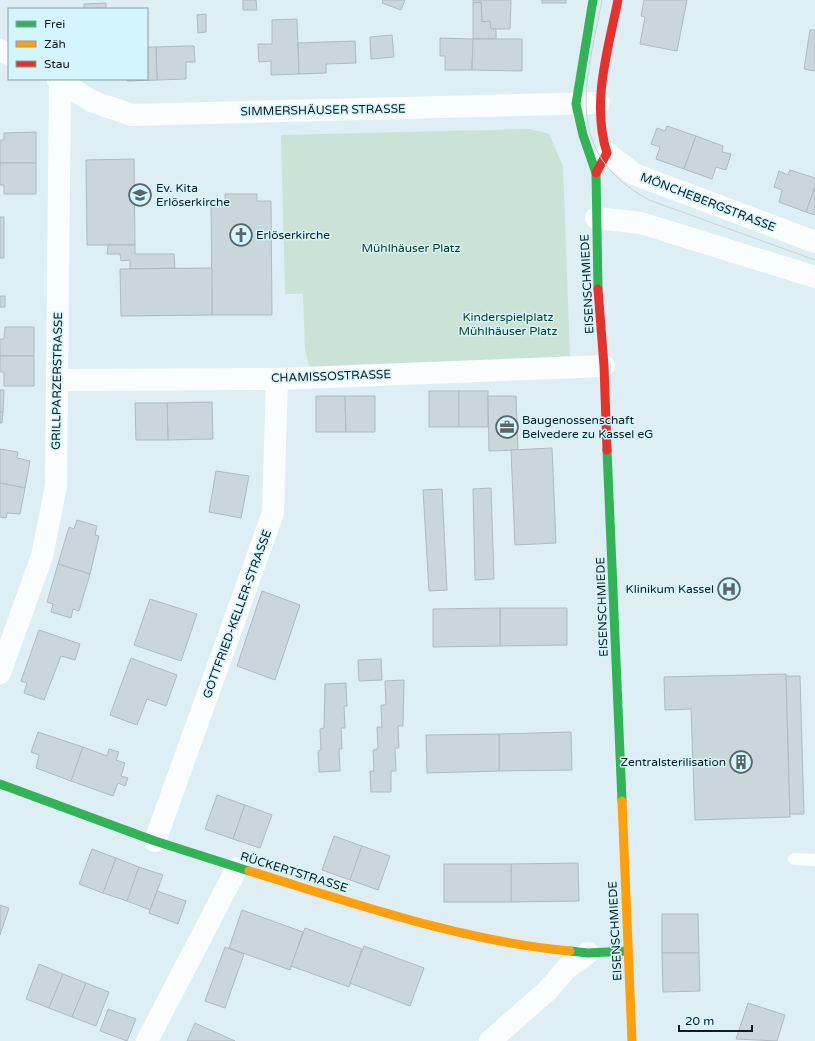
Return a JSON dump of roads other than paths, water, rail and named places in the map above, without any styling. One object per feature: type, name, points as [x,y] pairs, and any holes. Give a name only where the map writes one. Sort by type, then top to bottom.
[{"type":"street","name":"EISENSCHMIEDE","points":[[593,0],[576,104],[583,135],[596,173],[597,275],[604,366],[632,1041]]},
{"type":"street","points":[[607,153],[602,142],[599,128],[598,103],[618,0]]},
{"type":"street","name":"SIMMERSHÄUSER STRASSE","points":[[58,80],[91,101],[132,115],[598,103]]},
{"type":"street","name":"GRILLPARZERSTRASSE","points":[[0,673],[42,556],[56,486],[58,80]]},
{"type":"street","name":"EISENSCHMIEDE","points":[[596,173],[607,153]]},
{"type":"street","name":"MÖNCHEBERGSTRASSE","points":[[607,153],[634,174],[815,242]]},
{"type":"street","points":[[596,218],[641,223],[815,277]]},
{"type":"street","name":"CHAMISSOSTRASSE","points":[[57,380],[277,378],[604,366]]},
{"type":"street","name":"GOTTFRIED-KELLER-STRASSE","points":[[155,841],[273,513],[277,378]]},
{"type":"street","name":"RÜCKERTSTRASSE","points":[[0,784],[155,841],[237,868],[427,924],[515,945],[588,953],[628,950]]},
{"type":"street","points":[[147,1041],[237,868]]},
{"type":"street","points":[[490,1041],[547,991],[567,968],[588,953]]},
{"type":"lane","points":[[794,859],[815,860]]},
{"type":"tram line","points":[[602,0],[590,59],[586,112],[591,137],[602,159],[621,181],[649,200],[815,260]]},
{"type":"place","name":"Ev. Kita Erlöserkirche","points":[[140,195]]},
{"type":"place","name":"Erlöserkirche","points":[[241,235]]},
{"type":"place","name":"Baugenossenschaft Belvedere zu Kassel eG","points":[[507,427]]},
{"type":"place","name":"Klinikum Kassel","points":[[729,589]]},
{"type":"place","name":"Zentralsterilisation","points":[[741,762]]},
{"type":"park label","name":"Mühlhäuser Platz","points":[[411,248]]},
{"type":"park label","name":"Kinderspielplatz Mühlhäuser Platz","points":[[508,324]]}]
